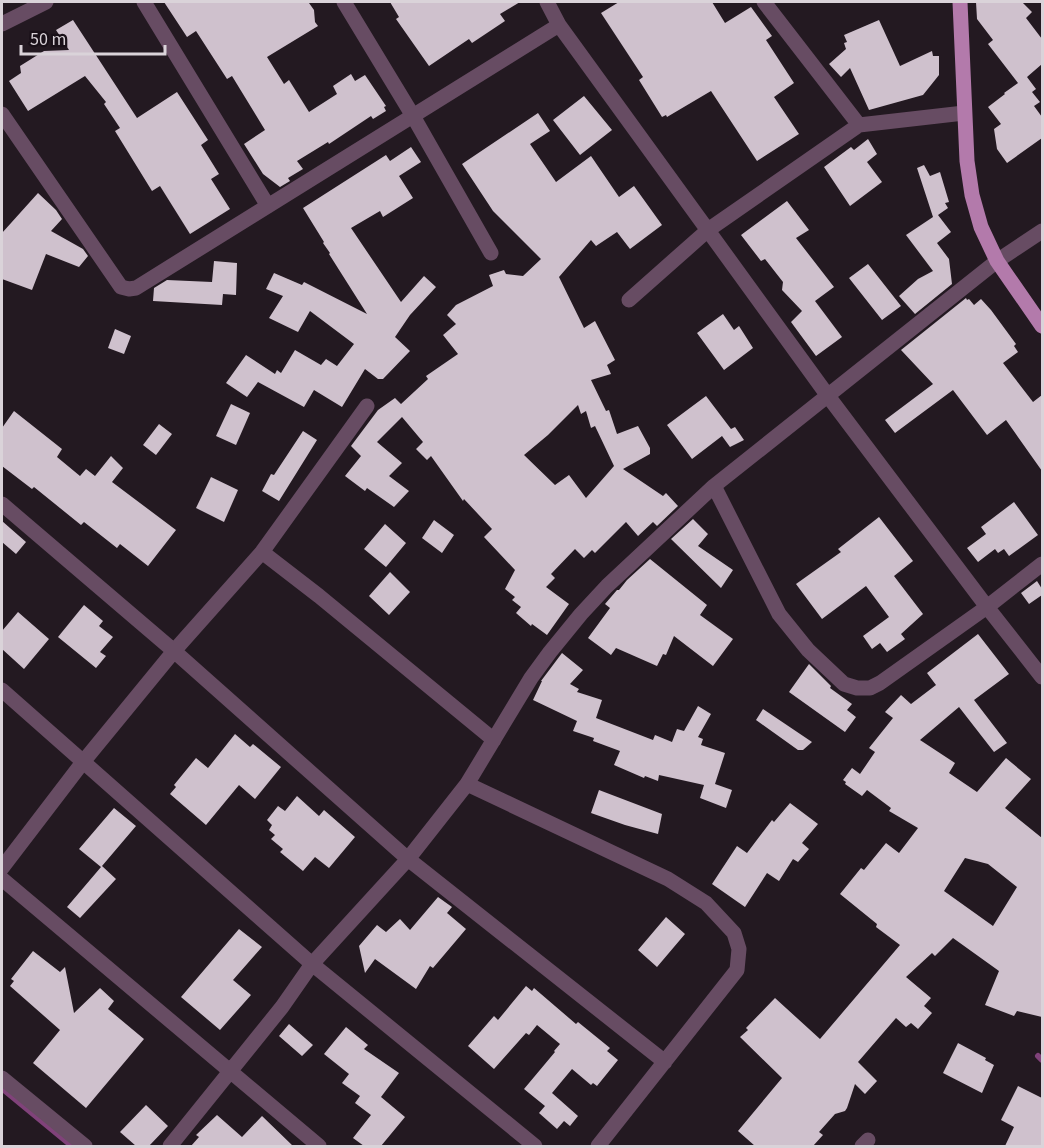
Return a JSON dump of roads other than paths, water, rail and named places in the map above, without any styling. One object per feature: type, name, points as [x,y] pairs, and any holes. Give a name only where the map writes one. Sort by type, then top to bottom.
[{"type":"main road","points":[[960,2],[964,113],[972,195],[981,227],[997,261],[1042,326]]},
{"type":"street","points":[[2,24],[46,2]]},
{"type":"street","points":[[144,2],[268,206]]},
{"type":"street","points":[[344,2],[413,116],[491,253]]},
{"type":"street","points":[[547,2],[559,25],[828,396],[1042,677]]},
{"type":"street","points":[[764,2],[859,125]]},
{"type":"street","points":[[2,114],[121,287],[136,288],[559,25]]},
{"type":"street","points":[[629,300],[708,230],[859,125],[964,113]]},
{"type":"street","points":[[170,1146],[282,1007],[312,964],[408,859],[467,784],[531,678],[581,614],[607,586],[714,486],[997,261],[1042,231]]},
{"type":"street","points":[[2,868],[83,762],[174,651],[262,552],[367,406]]},
{"type":"street","points":[[714,486],[779,614],[808,650],[844,684],[857,688],[870,688],[880,682],[1042,564]]},
{"type":"street","points":[[2,504],[174,651],[408,859],[664,1062]]},
{"type":"street","points":[[262,552],[494,740]]},
{"type":"street","points":[[2,690],[312,964],[535,1146]]},
{"type":"street","points":[[467,784],[668,879],[706,903],[734,933],[739,949],[737,970],[598,1146]]},
{"type":"street","points":[[2,879],[319,1146]]},
{"type":"street","points":[[2,1078],[85,1146]]},
{"type":"waterway","points":[[1038,1056],[1042,1060]]},
{"type":"waterway","points":[[4,1090],[72,1146]]}]
